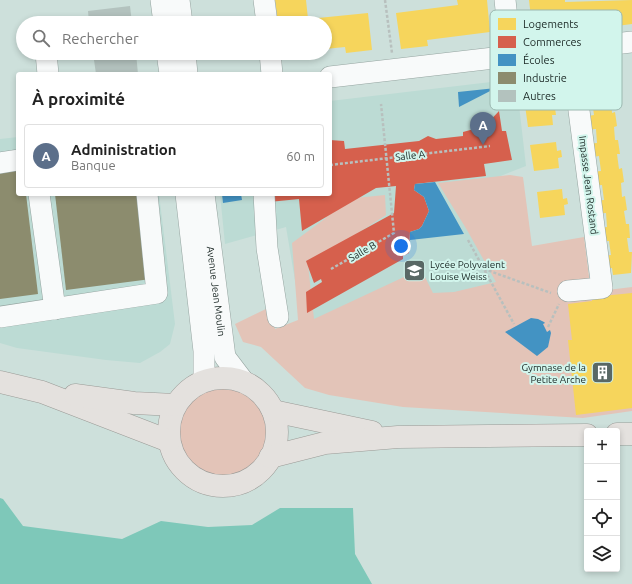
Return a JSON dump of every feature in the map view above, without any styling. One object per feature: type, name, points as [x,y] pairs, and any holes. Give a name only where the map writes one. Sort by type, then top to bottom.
[{"type":"main road","points":[[224,377],[244,382],[261,393],[273,411],[277,432],[274,449],[266,465],[252,477],[236,484],[218,486],[201,481],[186,472],[175,457],[169,441],[169,423],[175,405],[187,390],[204,381],[224,377]]},
{"type":"main road","points":[[0,382],[42,392],[134,403],[175,405]]},
{"type":"main road","points":[[42,392],[169,441]]},
{"type":"main road","points":[[273,411],[398,437]]},
{"type":"main road","points":[[620,434],[632,434]]},
{"type":"main road","points":[[270,456],[325,443],[398,437],[584,435]]},
{"type":"street","points":[[161,0],[163,16]]},
{"type":"street","points":[[179,0],[181,16]]},
{"type":"street","points":[[264,0],[266,16]]},
{"type":"street","points":[[505,0],[506,10]]},
{"type":"street","points":[[622,43],[632,42]]},
{"type":"street","points":[[332,77],[490,58]]},
{"type":"street","points":[[47,60],[48,72]]},
{"type":"street","points":[[169,60],[170,72]]},
{"type":"street","points":[[186,60],[187,72]]},
{"type":"street","points":[[271,60],[272,72]]},
{"type":"street","name":"Impasse Jean Rostand","points":[[566,294],[602,288],[579,110]]},
{"type":"street","points":[[0,163],[16,160]]},
{"type":"street","points":[[39,196],[55,309]]},
{"type":"street","points":[[0,318],[157,293],[147,196]]},
{"type":"street","name":"Avenue Jean Moulin","points":[[186,196],[204,351],[204,381]]},
{"type":"street","name":"Avenue Jean Moulin","points":[[204,196],[225,357],[244,382]]},
{"type":"street","points":[[264,196],[267,248],[278,317]]},
{"type":"path","points":[[386,0],[392,58]]},
{"type":"path","points":[[381,104],[388,158]]},
{"type":"path","name":"Salle A","points":[[332,165],[490,146]]},
{"type":"path","name":"Salle B","points":[[331,268],[394,233],[388,158]]},
{"type":"path","points":[[468,240],[514,324]]},
{"type":"path","points":[[484,269],[566,294],[548,327]]},
{"type":"shaded area","name":"Lycée Polyvalent Louise Weiss","points":[[490,82],[490,110],[520,110],[526,166],[488,181],[558,296],[302,322],[286,227],[225,244],[220,196],[332,196],[332,101]]},
{"type":"shaded area","points":[[16,137],[16,196],[159,196],[175,324],[170,344],[160,352],[140,363],[17,348],[0,343],[0,139]]},
{"type":"shaded area","points":[[510,175],[523,177],[532,246],[584,237],[591,292],[632,287],[632,411],[583,418],[403,407],[329,395],[305,388],[261,347],[243,342],[235,324],[270,307],[275,329],[298,320],[292,243],[326,218],[326,201],[385,195],[386,215],[308,265],[314,319],[421,269],[433,293],[454,292],[496,282],[467,230],[438,183]]},
{"type":"shaded area","points":[[223,389],[240,393],[254,402],[263,416],[267,433],[263,450],[254,464],[240,473],[223,477],[206,473],[192,464],[183,450],[179,433],[183,416],[192,402],[206,393]]},
{"type":"shaded area","points":[[0,498],[3,499],[23,526],[122,539],[161,521],[208,527],[252,525],[280,508],[353,508],[355,554],[372,584],[0,584]]},
{"type":"building: Logements","points":[[275,0],[306,0],[308,16],[277,16]]},
{"type":"building: Logements","points":[[457,0],[487,0],[490,32],[427,40],[428,46],[401,49],[396,13],[458,5]]},
{"type":"building: Logements","points":[[529,0],[565,0],[565,2],[632,0],[632,24],[622,25],[622,10],[530,10]]},
{"type":"building: Logements","points":[[368,13],[372,50],[346,53],[345,47],[332,48],[332,17]]},
{"type":"building: Logements","points":[[526,110],[555,110],[556,115],[552,115],[553,125],[528,127]]},
{"type":"building: Logements","points":[[593,110],[612,110],[612,113],[615,112],[617,126],[614,127],[615,140],[618,140],[620,154],[617,154],[619,169],[622,168],[624,182],[621,183],[622,197],[625,196],[627,210],[624,211],[626,224],[629,224],[630,238],[627,238],[629,252],[632,252],[631,273],[613,275],[612,268],[601,269],[600,256],[611,255],[609,241],[598,242],[597,228],[607,227],[606,213],[595,214],[593,201],[604,200],[602,185],[591,186],[590,172],[601,171],[599,156],[588,158],[586,144],[597,143],[596,129],[585,130],[583,117],[594,115]]},
{"type":"building: Logements","points":[[556,142],[557,151],[561,150],[562,157],[558,158],[559,168],[534,171],[530,145]]},
{"type":"building: Logements","points":[[562,189],[563,199],[567,198],[568,204],[564,205],[565,215],[540,218],[537,192]]},
{"type":"building: Logements","name":"Gymnase de la Petite Arche","points":[[632,293],[632,408],[576,415],[568,340],[572,340],[568,304],[592,301],[592,297]]},
{"type":"building: Commerces","points":[[499,111],[502,131],[506,131],[512,160],[484,164],[486,176],[415,184],[414,190],[424,197],[429,211],[422,226],[419,229],[410,232],[409,253],[403,256],[403,259],[307,313],[306,292],[322,282],[321,279],[314,283],[306,261],[394,213],[396,186],[376,188],[302,231],[299,199],[269,202],[268,196],[332,196],[332,140],[344,141],[345,149],[419,141],[428,136],[436,139],[463,136],[463,132],[485,126]]},
{"type":"building: Écoles","points":[[490,89],[490,91],[459,107],[458,92]]},
{"type":"building: Écoles","points":[[435,182],[464,234],[410,240],[410,232],[419,229],[422,226],[429,211],[424,197],[414,190],[415,184]]},
{"type":"building: Écoles","points":[[222,196],[241,196],[242,200],[223,203]]},
{"type":"building: Écoles","points":[[531,318],[544,322],[545,323],[543,324],[547,332],[550,330],[551,333],[548,347],[537,356],[505,332]]},
{"type":"building: Industrie","points":[[16,168],[16,196],[26,196],[38,294],[0,299],[0,170]]},
{"type":"building: Industrie","points":[[55,196],[141,196],[151,279],[66,290]]},
{"type":"building: Autres","points":[[130,6],[131,16],[88,16],[88,11]]},
{"type":"building: Autres","points":[[94,60],[137,60],[138,72],[96,72]]},
{"type":"place","name":"Administration","points":[[483,145]]},
{"type":"place","name":"Lycée Polyvalent Louise Weiss","points":[[414,270]]},
{"type":"place","name":"Gymnase de la Petite Arche","points":[[602,373]]}]
